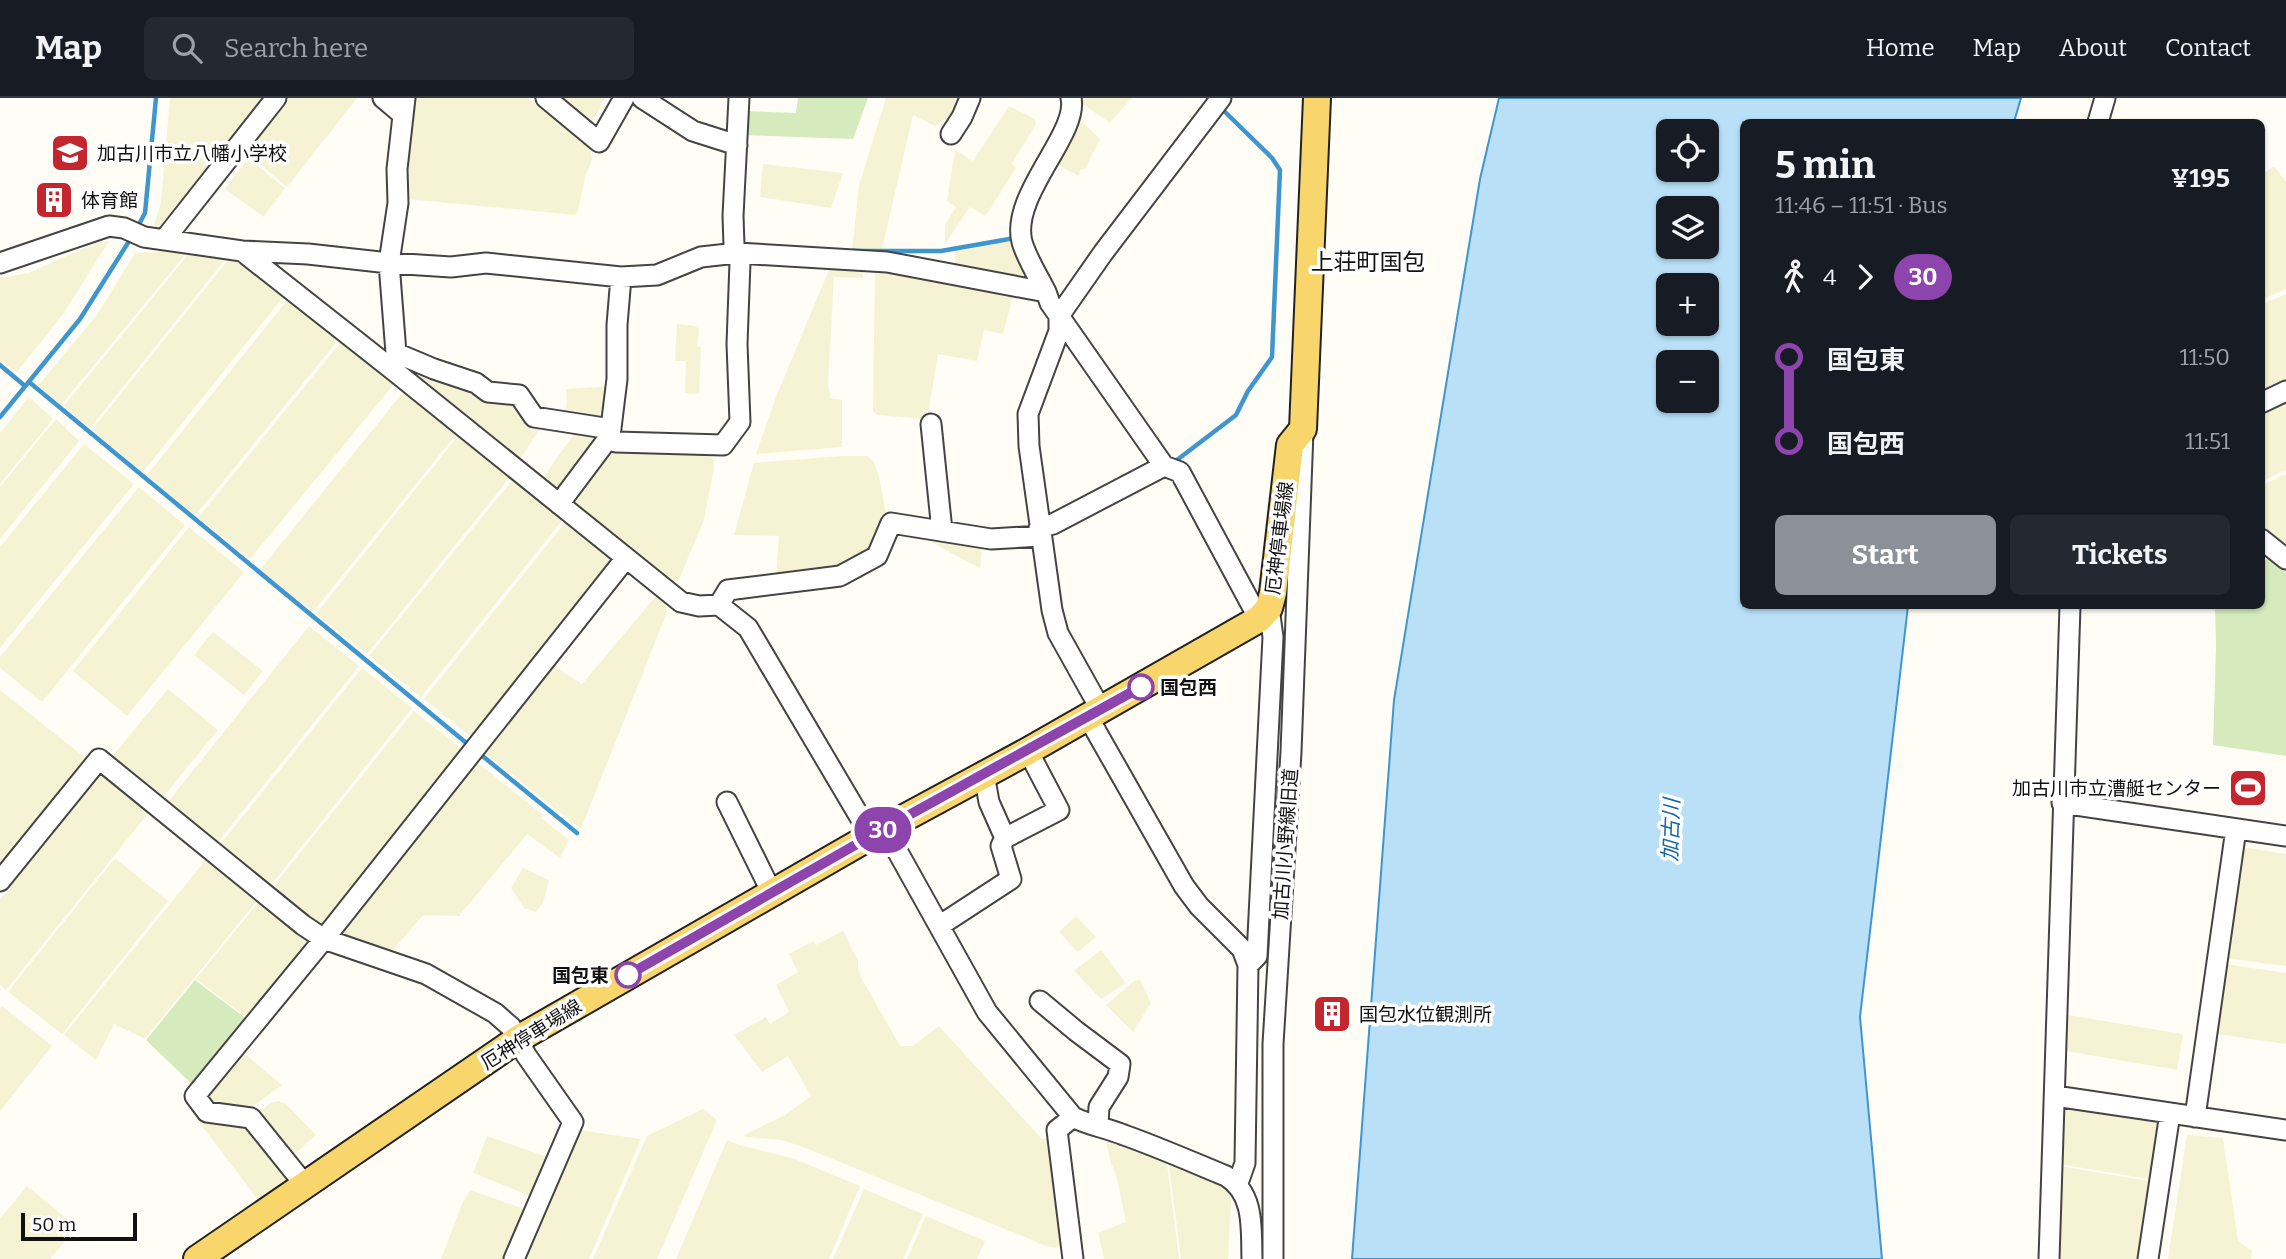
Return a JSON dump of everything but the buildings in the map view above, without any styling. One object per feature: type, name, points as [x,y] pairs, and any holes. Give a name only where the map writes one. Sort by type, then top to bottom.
[{"type":"main road","name":"厄神停車場線","points":[[201,1258],[517,1039],[878,832],[1095,713],[1264,614],[1273,593],[1290,445],[1303,429],[1317,98]]},
{"type":"street","points":[[154,238],[276,98]]},
{"type":"street","points":[[383,98],[403,106],[397,169],[398,203],[388,263],[394,361]]},
{"type":"street","points":[[546,98],[599,142],[624,98]]},
{"type":"street","points":[[642,98],[693,131],[737,145]]},
{"type":"street","points":[[394,361],[433,369],[476,383],[488,392],[519,395],[534,417],[611,433],[616,442],[723,445],[740,422],[737,344],[740,262],[734,245],[733,216],[739,98]]},
{"type":"street","points":[[951,134],[970,98]]},
{"type":"street","points":[[1071,98],[1068,121],[1037,177],[1023,222],[1022,242],[1059,316],[1164,466],[1180,472],[1264,614],[1273,637],[1256,956],[1248,965]]},
{"type":"street","points":[[1221,98],[1103,253],[1059,316],[1059,331],[1028,414],[1029,446],[1040,532],[1058,632],[1095,713],[1184,886],[1199,906],[1242,949],[1248,965],[1245,1163],[1238,1183]]},
{"type":"street","points":[[2099,119],[2105,98]]},
{"type":"street","points":[[0,263],[108,226],[124,228],[154,238],[242,251],[451,267],[486,262],[621,277],[657,275],[701,257],[737,253],[887,262],[1046,292]]},
{"type":"street","points":[[242,251],[394,361],[559,504],[681,603],[719,605],[748,628],[939,926],[987,1012],[1073,1117],[1238,1183],[1250,1205],[1252,1259]]},
{"type":"street","points":[[559,504],[611,433],[617,379],[617,325],[621,277]]},
{"type":"street","points":[[2265,401],[2286,391]]},
{"type":"street","points":[[931,424],[942,531]]},
{"type":"street","name":"加古川小野線旧道","points":[[1273,1259],[1273,1044],[1291,752],[1303,429]]},
{"type":"street","points":[[719,605],[728,590],[840,576],[877,556],[891,523],[991,539],[1040,532],[1164,466]]},
{"type":"street","points":[[2265,542],[2286,559]]},
{"type":"street","points":[[305,1185],[251,1118],[207,1112],[195,1096],[324,939],[626,558]]},
{"type":"street","points":[[2049,1259],[2070,609]]},
{"type":"street","points":[[939,926],[1011,879],[1001,846],[1005,838],[1059,810],[1028,751]]},
{"type":"street","points":[[0,881],[99,759],[303,925],[324,939],[426,974],[495,1013],[511,1027],[573,1122],[514,1259]]},
{"type":"street","points":[[984,774],[989,802],[1005,838]]},
{"type":"street","points":[[727,802],[772,893]]},
{"type":"street","points":[[2062,803],[2286,836]]},
{"type":"street","points":[[2195,1117],[2236,830]]},
{"type":"street","points":[[1040,1001],[1120,1064],[1118,1077],[1099,1107],[1098,1125]]},
{"type":"street","points":[[2055,1096],[2286,1129]]},
{"type":"street","points":[[2148,1259],[2170,1113]]},
{"type":"street","points":[[1073,1117],[1057,1130],[1073,1259]]},
{"type":"shaded area","points":[[170,98],[269,98],[161,229],[154,225],[161,203]]},
{"type":"shaded area","points":[[289,98],[357,98],[287,187],[246,152]]},
{"type":"shaded area","points":[[414,98],[528,98],[591,150],[592,160],[585,177],[578,211],[575,215],[407,199],[406,145]]},
{"type":"shaded area","points":[[559,98],[605,98],[588,129]]},
{"type":"shaded area","points":[[886,98],[966,98],[964,105],[935,126],[913,115],[882,249],[852,250],[859,185]]},
{"type":"shaded area","points":[[1082,98],[1132,98],[1110,123],[1080,102]]},
{"type":"shaded area","points":[[1009,106],[1035,119],[1036,124],[1012,164],[1016,168],[986,216],[970,207],[945,244],[945,225],[956,207],[947,201],[955,150],[973,161]]},
{"type":"shaded area","points":[[1073,113],[1100,139],[1079,176],[1050,161]]},
{"type":"shaded area","points":[[248,158],[285,188],[264,217],[225,189]]},
{"type":"shaded area","points":[[763,164],[843,173],[831,208],[760,197]]},
{"type":"shaded area","points":[[2274,166],[2286,182],[2286,289],[2265,298],[2265,172]]},
{"type":"shaded area","points":[[1017,240],[1039,286],[954,270],[956,250]]},
{"type":"shaded area","points":[[109,241],[64,313],[16,373],[0,360],[0,278],[29,273],[95,243]]},
{"type":"shaded area","points":[[189,250],[61,405],[38,386],[97,315],[135,253]]},
{"type":"shaded area","points":[[191,251],[227,257],[90,428],[64,406]]},
{"type":"shaded area","points":[[229,259],[241,262],[284,296],[143,472],[92,430]]},
{"type":"shaded area","points":[[831,265],[862,270],[863,278],[834,277],[828,385],[830,398],[842,400],[842,447],[756,454],[776,397]]},
{"type":"shaded area","points":[[875,269],[1014,292],[1003,334],[984,330],[977,361],[938,354],[929,408],[923,419],[878,415],[873,411]]},
{"type":"shaded area","points":[[2286,294],[2286,383],[2265,394],[2265,303]]},
{"type":"shaded area","points":[[288,299],[338,340],[195,516],[147,475]]},
{"type":"shaded area","points":[[677,324],[699,329],[699,394],[685,393],[686,361],[675,361]]},
{"type":"shaded area","points":[[341,342],[394,384],[250,559],[198,518]]},
{"type":"shaded area","points":[[399,362],[517,404],[527,424],[543,424],[518,462],[504,454]]},
{"type":"shaded area","points":[[612,386],[608,416],[601,421],[564,416],[566,389]]},
{"type":"shaded area","points":[[404,391],[457,433],[313,612],[260,570]]},
{"type":"shaded area","points":[[29,397],[53,419],[0,484],[0,433]]},
{"type":"shaded area","points":[[2286,397],[2286,470],[2265,480],[2265,407]]},
{"type":"shaded area","points":[[56,419],[79,441],[0,539],[0,487]]},
{"type":"shaded area","points":[[576,431],[602,434],[562,494],[540,482]]},
{"type":"shaded area","points":[[459,435],[511,476],[367,654],[316,614]]},
{"type":"shaded area","points":[[84,444],[134,484],[0,648],[0,547]]},
{"type":"shaded area","points":[[612,449],[713,457],[714,468],[704,520],[678,582],[649,565],[571,501]]},
{"type":"shaded area","points":[[868,456],[874,462],[879,477],[887,519],[871,556],[837,574],[776,579],[779,536],[734,535],[754,463]]},
{"type":"shaded area","points":[[2286,474],[2286,551],[2265,533],[2265,484]]},
{"type":"shaded area","points":[[514,478],[564,518],[421,697],[369,656]]},
{"type":"shaded area","points":[[139,487],[185,525],[42,702],[0,668],[0,657]]},
{"type":"shaded area","points":[[567,520],[617,560],[475,740],[424,699]]},
{"type":"shaded area","points":[[189,527],[244,572],[127,716],[73,671]]},
{"type":"shaded area","points":[[925,538],[983,540],[980,568],[960,558]]},
{"type":"shaded area","points":[[656,596],[666,605],[667,612],[581,829],[481,750],[549,663],[582,684]]},
{"type":"shaded area","points":[[309,626],[359,666],[217,843],[167,803]]},
{"type":"shaded area","points":[[213,632],[263,671],[244,695],[194,655]]},
{"type":"shaded area","points":[[362,668],[412,708],[270,886],[219,846]]},
{"type":"shaded area","points":[[168,689],[218,730],[162,798],[111,758]]},
{"type":"shaded area","points":[[0,690],[88,760],[0,866]]},
{"type":"shaded area","points":[[414,711],[464,751],[325,923],[319,925],[284,899],[276,883]]},
{"type":"shaded area","points":[[473,759],[543,815],[541,818],[569,840],[560,858],[527,834],[459,916],[423,915],[390,954],[339,938],[338,929]]},
{"type":"shaded area","points":[[100,770],[150,811],[6,990],[0,985],[0,900]]},
{"type":"shaded area","points":[[2242,847],[2286,854],[2286,966],[2226,958]]},
{"type":"shaded area","points":[[208,857],[259,898],[145,1039],[114,1024],[96,1060],[64,1035]]},
{"type":"shaded area","points":[[115,858],[168,901],[62,1034],[8,992]]},
{"type":"shaded area","points":[[523,868],[549,880],[543,903],[536,912],[524,908],[511,888]]},
{"type":"shaded area","points":[[261,899],[314,942],[250,1020],[196,979]]},
{"type":"shaded area","points":[[1076,916],[1096,937],[1078,952],[1059,932]]},
{"type":"shaded area","points":[[843,931],[858,961],[862,979],[900,1046],[913,1046],[939,1026],[1042,1139],[1051,1137],[1064,1248],[1049,1247],[803,1147],[782,1140],[744,1135],[785,1115],[811,1096],[788,1056],[762,1072],[734,1035],[766,1017],[770,1024],[789,1012],[776,985],[798,972],[789,954],[813,941],[816,945]]},
{"type":"shaded area","points":[[1101,950],[1126,983],[1101,999],[1074,971]]},
{"type":"shaded area","points":[[2225,964],[2286,973],[2286,1044],[2216,1034]]},
{"type":"shaded area","points":[[1140,980],[1151,1003],[1133,1032],[1106,1005],[1134,981]]},
{"type":"shaded area","points":[[2,1006],[52,1046],[0,1111],[0,1008]]},
{"type":"shaded area","points":[[2068,1015],[2183,1034],[2177,1070],[2066,1051]]},
{"type":"shaded area","points":[[240,1050],[282,1085],[250,1108],[239,1109],[208,1100],[204,1094]]},
{"type":"shaded area","points":[[278,1101],[286,1104],[316,1135],[291,1157],[255,1116],[270,1103]]},
{"type":"shaded area","points":[[2061,1106],[2163,1117],[2155,1180],[2059,1164]]},
{"type":"shaded area","points":[[703,1109],[717,1120],[657,1259],[593,1259],[647,1136]]},
{"type":"shaded area","points":[[202,1116],[238,1124],[254,1134],[286,1180],[282,1185],[259,1201],[198,1121]]},
{"type":"shaded area","points":[[579,1130],[641,1139],[589,1259],[523,1259]]},
{"type":"shaded area","points":[[2187,1135],[2223,1138],[2238,1241],[2252,1251],[2251,1259],[2168,1259]]},
{"type":"shaded area","points":[[487,1136],[550,1158],[533,1197],[473,1173]]},
{"type":"shaded area","points":[[1109,1137],[1166,1156],[1179,1259],[1104,1259],[1098,1233],[1126,1222],[1106,1141]]},
{"type":"shaded area","points":[[727,1140],[795,1159],[860,1186],[829,1259],[676,1259]]},
{"type":"shaded area","points":[[1168,1157],[1232,1185],[1228,1259],[1181,1259]]},
{"type":"shaded area","points":[[2059,1166],[2154,1182],[2143,1259],[2057,1259]]},
{"type":"shaded area","points":[[27,1186],[77,1227],[50,1259],[0,1259],[0,1219]]},
{"type":"shaded area","points":[[864,1189],[923,1214],[903,1259],[833,1259]]},
{"type":"shaded area","points":[[470,1190],[524,1209],[502,1259],[441,1259]]},
{"type":"shaded area","points":[[926,1216],[985,1241],[977,1259],[907,1259]]},
{"type":"green space","points":[[798,98],[868,98],[853,139],[742,135],[744,111],[796,113]]},
{"type":"green space","points":[[2265,560],[2273,560],[2286,568],[2286,756],[2213,745],[2215,609],[2265,609]]},
{"type":"green space","points":[[195,980],[249,1021],[195,1087],[146,1040]]},
{"type":"water","name":"加古川","points":[[1499,98],[2021,98],[2015,119],[1740,119],[1740,609],[1908,609],[1860,1017],[1882,1259],[1352,1259],[1394,700],[1480,179]]},
{"type":"waterway","points":[[137,228],[145,213],[156,98]]},
{"type":"waterway","points":[[1173,463],[1236,415],[1248,391],[1272,357],[1280,170],[1272,158],[1220,107]]},
{"type":"waterway","points":[[0,417],[80,319],[131,238]]},
{"type":"waterway","points":[[853,251],[941,251],[1015,238]]},
{"type":"waterway","points":[[0,365],[25,386]]},
{"type":"waterway","points":[[29,382],[470,746]]},
{"type":"waterway","points":[[480,754],[577,833]]},
{"type":"bus line","name":"30","points":[[628,975],[871,836],[1141,687]]},
{"type":"place","name":"加古川市立八幡小学校","points":[[70,153]]},
{"type":"place","name":"体育館","points":[[54,200]]},
{"type":"place","name":"国包西","points":[[1141,687]]},
{"type":"place","name":"加古川市立漕艇センター","points":[[2248,788]]},
{"type":"place","name":"国包東","points":[[628,975]]},
{"type":"place","name":"国包水位観測所","points":[[1332,1014]]},
{"type":"district","name":"上荘町国包","points":[[1368,262]]}]
